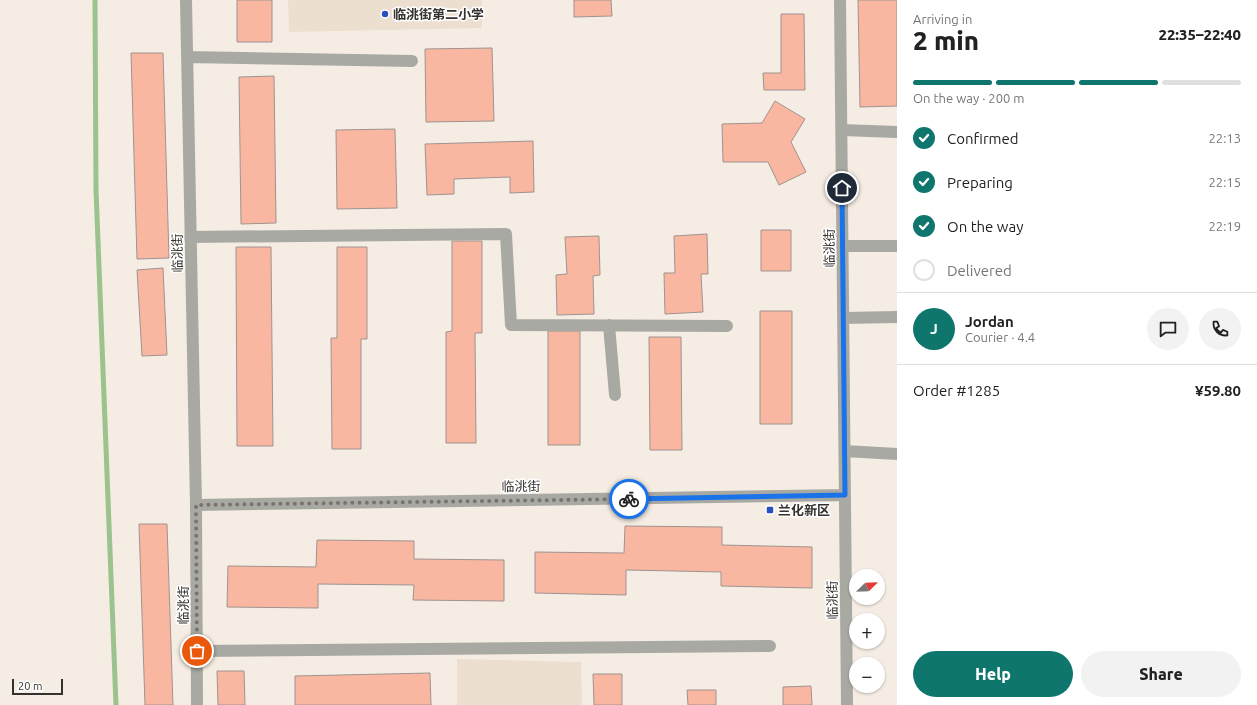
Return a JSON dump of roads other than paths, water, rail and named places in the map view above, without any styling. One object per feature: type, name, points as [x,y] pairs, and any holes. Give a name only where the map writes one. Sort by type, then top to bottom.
[{"type":"street","name":"临洮街","points":[[186,0],[196,505],[197,705]]},
{"type":"street","name":"临洮街","points":[[840,0],[847,705]]},
{"type":"street","points":[[187,56],[412,61]]},
{"type":"street","points":[[842,130],[897,132]]},
{"type":"street","points":[[190,237],[506,234],[511,325],[728,326]]},
{"type":"street","points":[[843,246],[897,246]]},
{"type":"street","points":[[844,318],[897,317]]},
{"type":"street","points":[[609,325],[615,395]]},
{"type":"street","points":[[845,451],[897,454]]},
{"type":"street","name":"临洮街","points":[[196,505],[845,495]]},
{"type":"street","points":[[197,651],[770,646]]},
{"type":"waterway","points":[[95,0],[96,190],[116,705]]},
{"type":"place","name":"临洮街第二小学","points":[[385,14]]},
{"type":"place","name":"兰化新区","points":[[770,510]]}]
